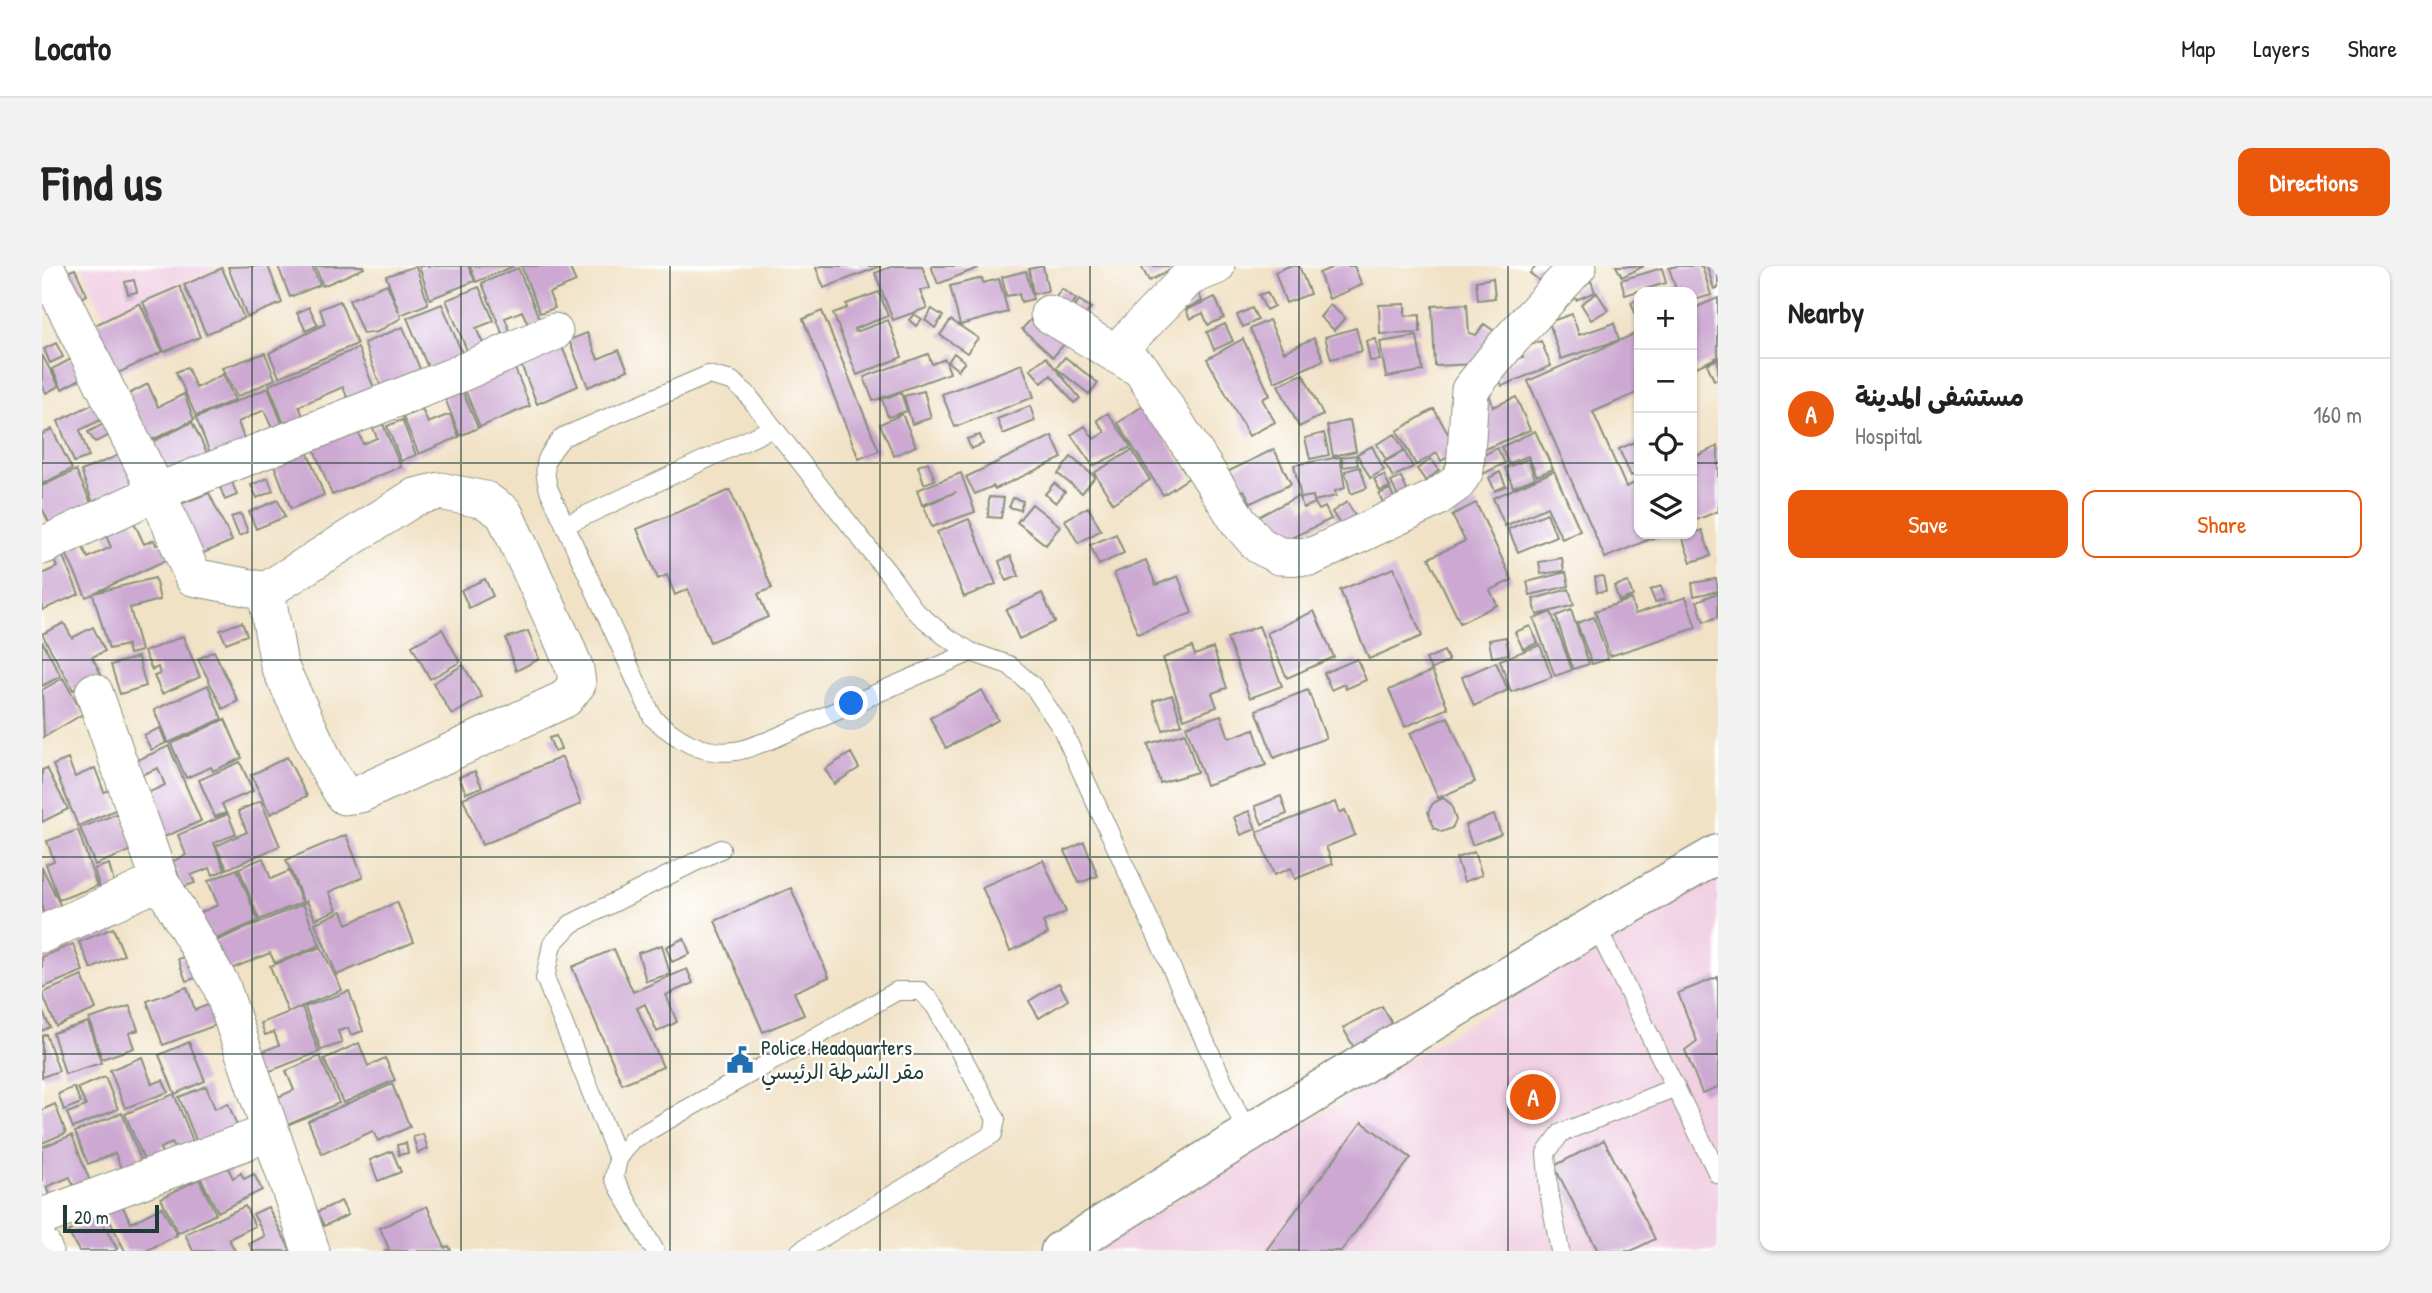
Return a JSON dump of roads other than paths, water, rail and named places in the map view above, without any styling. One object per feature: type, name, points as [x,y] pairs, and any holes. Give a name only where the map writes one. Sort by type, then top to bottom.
[{"type":"street","points":[[1115,353],[1189,277],[1216,266]]},
{"type":"street","points":[[1049,314],[1141,369],[1239,522],[1259,545],[1279,556],[1311,557],[1436,498],[1457,483],[1465,470],[1470,390],[1505,346],[1578,266]]},
{"type":"street","points":[[47,278],[157,492],[193,577],[266,591],[415,496],[440,491],[485,499],[504,513],[575,668],[577,684],[565,699],[360,794],[344,796],[326,765],[279,665],[266,591]]},
{"type":"street","points":[[42,546],[157,492],[454,376],[554,332]]},
{"type":"street","points":[[94,692],[160,881],[220,985],[311,1251]]},
{"type":"street","points":[[1060,1251],[1247,1133],[1595,924],[1718,855]]},
{"type":"street","points":[[42,934],[160,881]]},
{"type":"street","points":[[42,1217],[271,1132]]},
{"type":"street","points":[[42,1246],[44,1251]]},
{"type":"lane","points":[[971,652],[768,741],[735,751],[703,750],[675,737],[653,719],[565,525],[544,472],[548,455],[563,437],[708,375],[732,381],[746,393],[915,611],[945,636],[971,652],[1009,665],[1034,687],[1062,729],[1247,1133]]},
{"type":"lane","points":[[565,525],[773,428]]},
{"type":"lane","points":[[618,1159],[545,978],[552,944],[571,924],[721,849]]},
{"type":"lane","points":[[1595,924],[1718,1174]]},
{"type":"lane","points":[[655,1251],[614,1178],[618,1159],[632,1140],[897,991],[921,991],[935,1006],[996,1119],[993,1134],[800,1251]]},
{"type":"lane","points":[[1560,1251],[1549,1192],[1546,1153],[1561,1133],[1676,1087]]},
{"type":"place","name":"Police Headquarters مقر الشرطة الرئيسي","points":[[740,1060]]},
{"type":"place","name":"مستشفى المدينة","points":[[1533,1097]]}]
